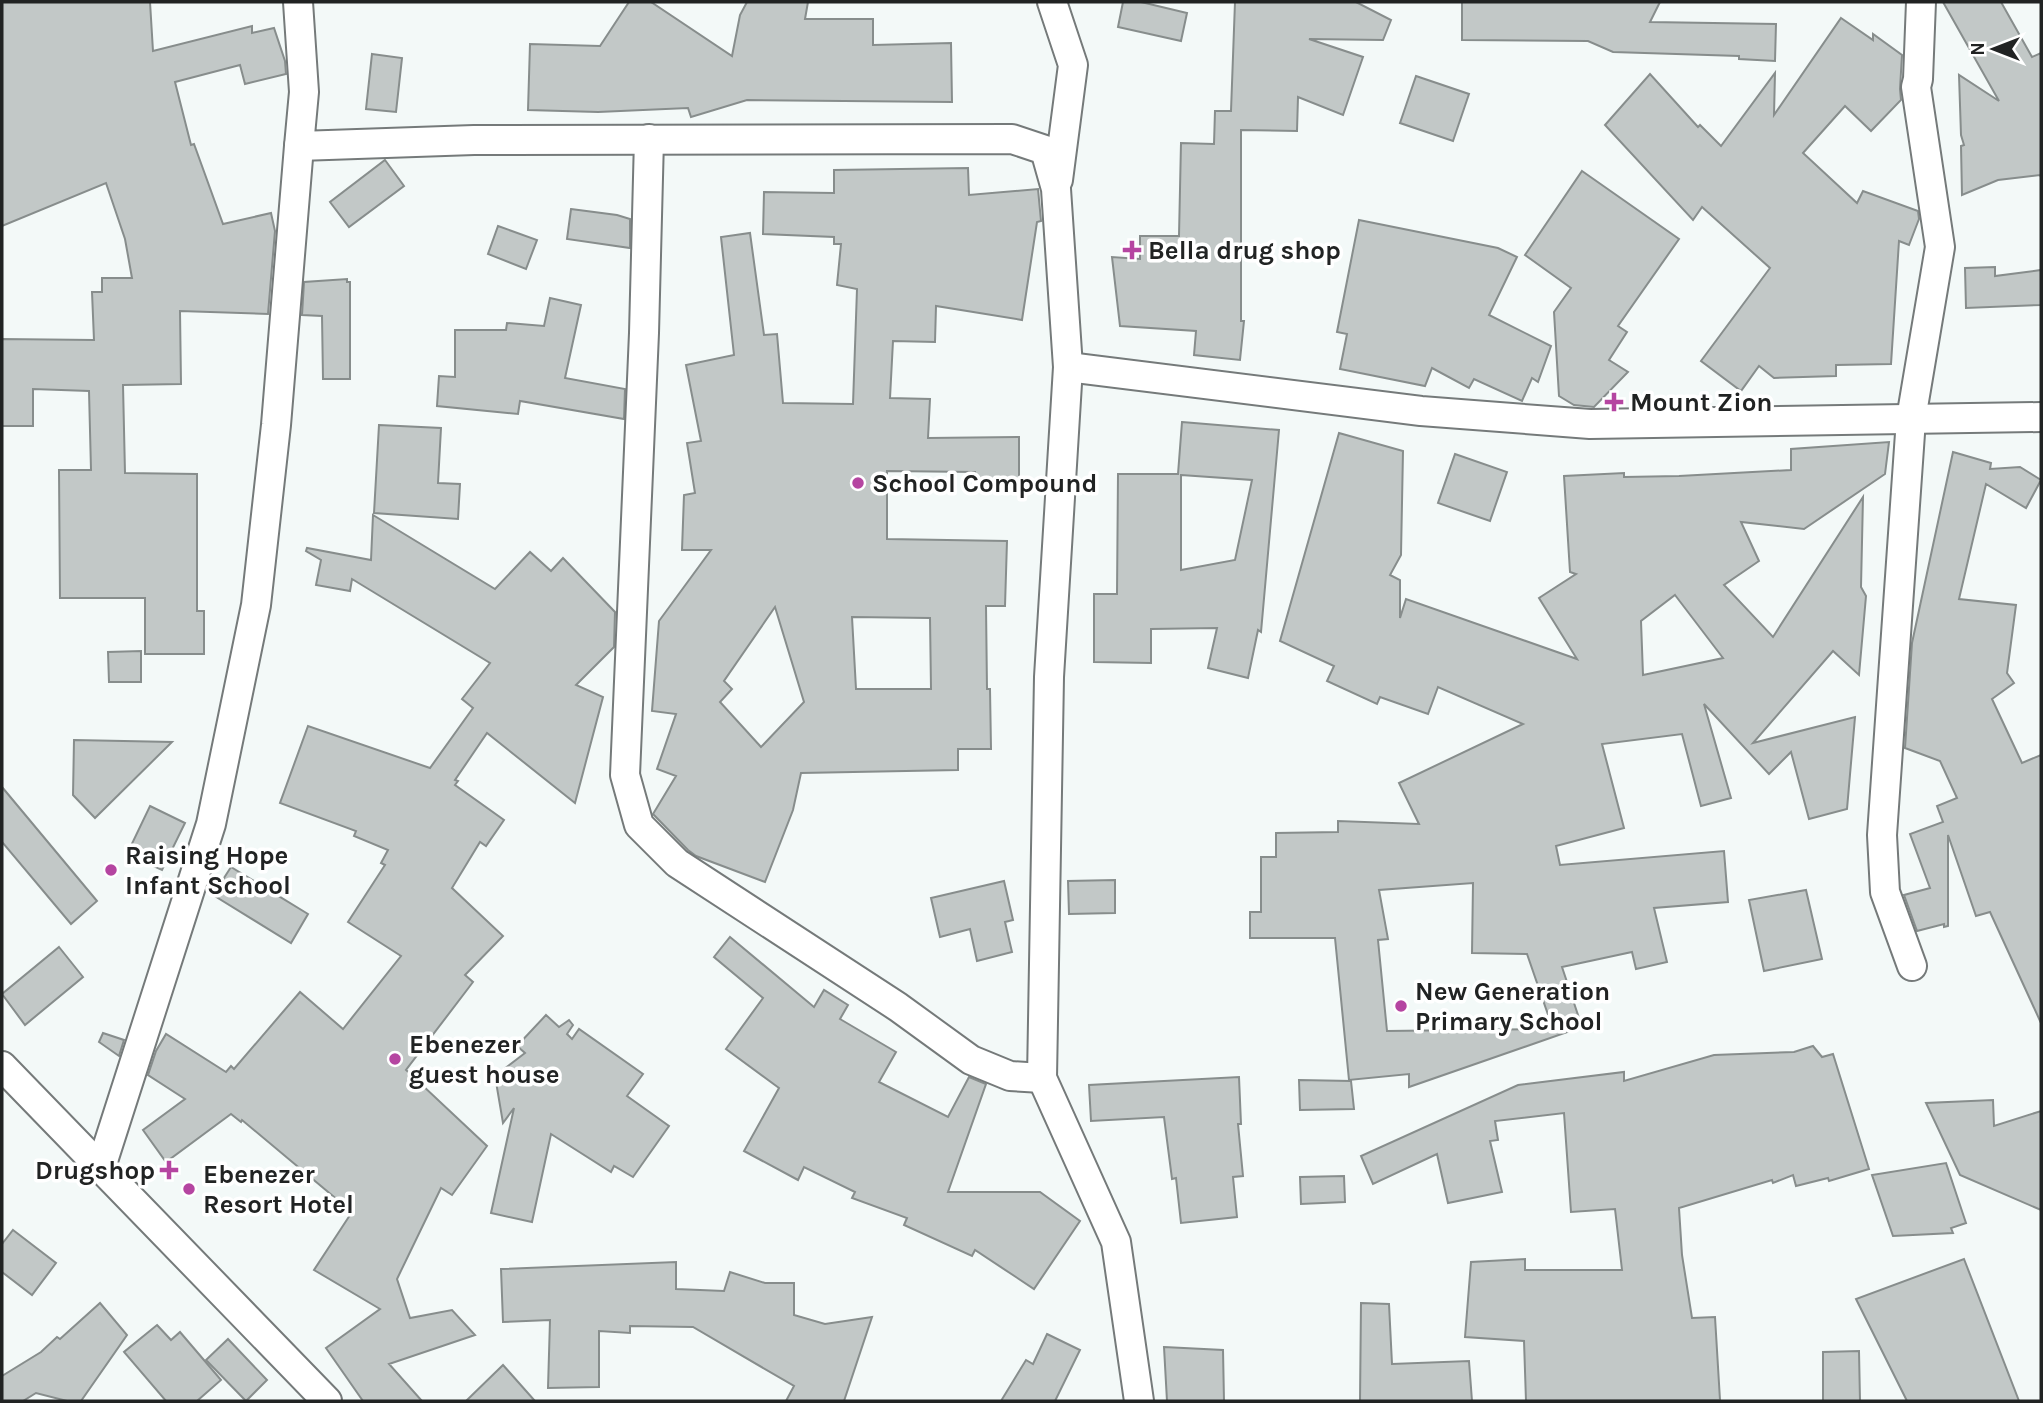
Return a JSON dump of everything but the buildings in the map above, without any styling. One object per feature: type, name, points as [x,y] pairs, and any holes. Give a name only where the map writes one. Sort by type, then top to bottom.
[{"type":"street","points":[[101,1167],[211,824],[256,605],[276,425],[304,92],[298,2]]},
{"type":"street","points":[[1052,2],[1073,65],[1056,189],[1068,367],[1049,677],[1042,1078],[1116,1242],[1139,1401]]},
{"type":"street","points":[[1912,966],[1885,892],[1882,835],[1911,419],[1940,247],[1916,87],[1919,79],[1921,2]]},
{"type":"street","points":[[299,146],[649,139],[1012,139],[1045,150],[1056,189]]},
{"type":"street","points":[[649,139],[644,333],[625,775],[639,825],[677,863],[898,1007],[971,1060],[1010,1076],[1042,1078]]},
{"type":"street","points":[[1068,367],[1421,411],[1590,424],[2041,417]]},
{"type":"street","points":[[2,1066],[327,1401]]},
{"type":"place","name":"Bella drug shop","points":[[1132,250]]},
{"type":"place","name":"Mount Zion","points":[[1614,402]]},
{"type":"place","name":"School Compound","points":[[858,483]]},
{"type":"place","name":"Raising Hope Infant School","points":[[111,870]]},
{"type":"place","name":"New Generation Primary School","points":[[1401,1006]]},
{"type":"place","name":"Ebenezer guest house","points":[[395,1059]]},
{"type":"place","name":"Drugshop","points":[[169,1170]]},
{"type":"place","name":"Ebenezer Resort Hotel","points":[[189,1189]]}]
